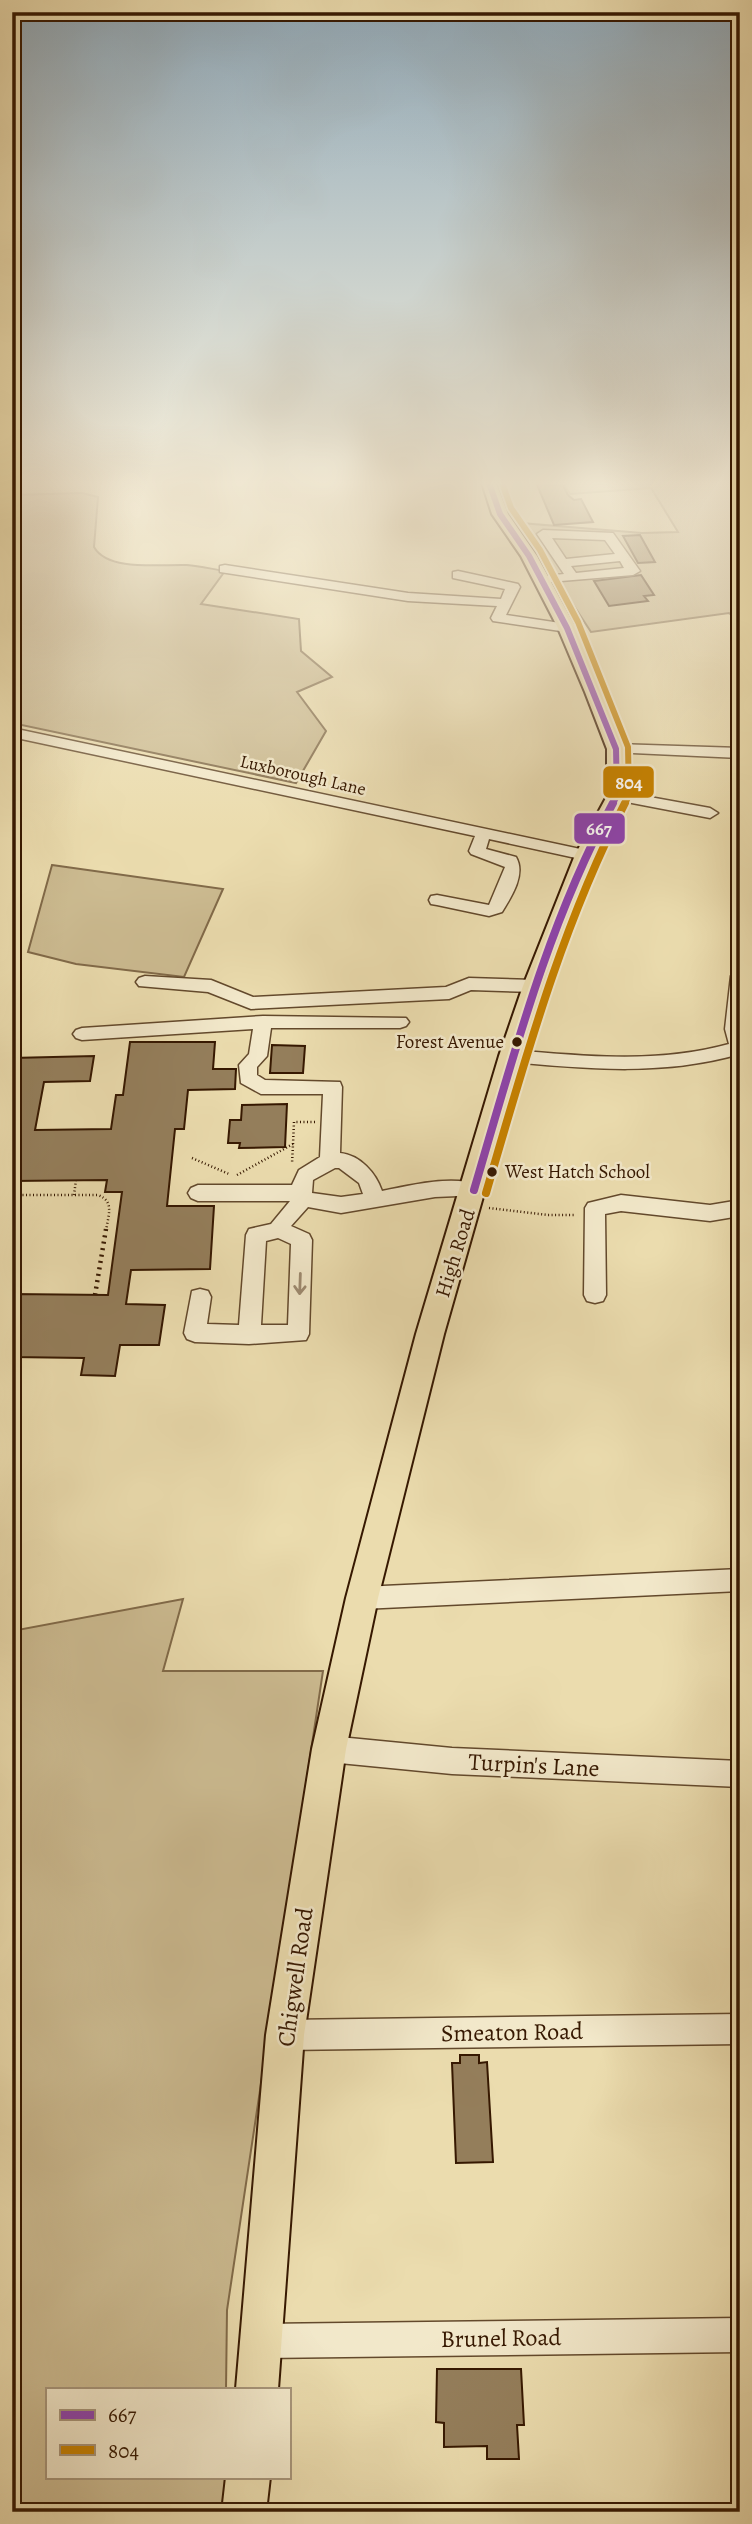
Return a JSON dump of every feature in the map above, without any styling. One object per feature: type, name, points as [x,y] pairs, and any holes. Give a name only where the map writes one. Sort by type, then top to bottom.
[{"type":"main road","name":"High Road","points":[[365,1584],[430,1334],[511,1056],[534,986],[585,855],[617,796],[616,749],[567,628],[551,598]]},
{"type":"main road","name":"Chigwell Road","points":[[257,2388],[263,2341],[285,2035],[329,1749],[365,1584]]},
{"type":"main road","points":[[244,2512],[248,2478]]},
{"type":"street","points":[[421,598],[506,603]]},
{"type":"street","points":[[508,598],[498,618],[567,628]]},
{"type":"street","name":"Luxborough Lane","points":[[12,732],[585,855]]},
{"type":"street","points":[[616,749],[740,753]]},
{"type":"street","points":[[617,796],[710,813]]},
{"type":"street","points":[[437,900],[489,911],[496,908],[513,867],[510,861],[477,851],[482,835]]},
{"type":"street","points":[[511,1056],[639,1065],[672,1064],[712,1057],[739,1048],[734,1029],[740,976]]},
{"type":"street","points":[[145,982],[211,986],[251,1003],[449,993],[469,984],[534,986]]},
{"type":"street","points":[[263,1022],[258,1056],[248,1065],[248,1078],[261,1087],[333,1087],[330,1161]]},
{"type":"street","points":[[82,1034],[263,1022],[400,1022]]},
{"type":"street","points":[[280,1230],[281,1223],[299,1195],[305,1176],[319,1164],[343,1160],[360,1172],[372,1187],[375,1200]]},
{"type":"street","points":[[201,1193],[299,1195],[341,1205],[435,1188],[472,1197]]},
{"type":"street","points":[[595,1295],[595,1208],[621,1203],[710,1213],[740,1208]]},
{"type":"street","points":[[200,1297],[195,1333],[249,1335],[299,1334],[302,1240],[280,1230],[256,1235],[249,1335]]},
{"type":"street","points":[[365,1584],[740,1580]]},
{"type":"street","name":"Turpin's Lane","points":[[329,1749],[452,1761],[740,1774]]},
{"type":"street","name":"Smeaton Road","points":[[285,2035],[740,2029]]},
{"type":"street","name":"Brunel Road","points":[[263,2341],[740,2335]]},
{"type":"path","points":[[299,1195],[293,1144],[294,1122],[332,1122]]},
{"type":"path","points":[[201,1193],[293,1144]]},
{"type":"path","points":[[74,1195],[76,1180]]},
{"type":"path","points":[[12,1195],[98,1195],[106,1198],[110,1205],[95,1295]]},
{"type":"path","points":[[472,1197],[573,1216],[595,1208]]},
{"type":"shaded area","points":[[12,598],[206,598],[201,604],[299,619],[301,651],[332,677],[297,692],[326,731],[296,783],[12,723]]},
{"type":"shaded area","points":[[569,598],[740,598],[740,622],[729,613],[591,632]]},
{"type":"shaded area","points":[[52,865],[223,889],[184,977],[76,964],[28,952]]},
{"type":"shaded area","points":[[183,1599],[163,1671],[323,1671],[227,2310],[226,2388],[46,2388],[46,2478],[225,2478],[224,2512],[12,2512],[12,1631]]},
{"type":"building","points":[[604,598],[645,598],[648,601],[609,606]]},
{"type":"building","points":[[130,1042],[215,1042],[213,1069],[236,1069],[235,1089],[188,1090],[184,1129],[175,1129],[167,1206],[214,1206],[210,1269],[131,1270],[126,1304],[165,1305],[159,1345],[120,1345],[115,1376],[81,1375],[84,1358],[12,1357],[12,1294],[108,1295],[122,1192],[105,1192],[107,1180],[12,1181],[12,1058],[94,1056],[90,1081],[44,1082],[35,1130],[111,1129],[116,1095],[123,1095]]},
{"type":"building","points":[[272,1045],[305,1046],[303,1073],[270,1073]]},
{"type":"building","points":[[287,1104],[285,1147],[239,1148],[240,1143],[228,1143],[230,1120],[241,1120],[242,1105]]},
{"type":"building","points":[[460,2055],[479,2055],[479,2063],[487,2062],[493,2162],[456,2163],[452,2063],[460,2063]]},
{"type":"building","points":[[437,2369],[521,2369],[524,2425],[517,2425],[519,2459],[487,2459],[487,2446],[444,2447],[444,2423],[436,2422]]},
{"type":"transit line","name":"667","points":[[474,1190],[534,986],[585,855],[617,796],[616,749],[567,628],[551,598]]},
{"type":"transit line","name":"804","points":[[486,1193],[546,990],[596,860],[629,796],[628,747],[578,622],[565,598]]},
{"type":"place","name":"Forest Avenue","points":[[517,1042]]},
{"type":"place","name":"West Hatch School","points":[[492,1172]]}]
